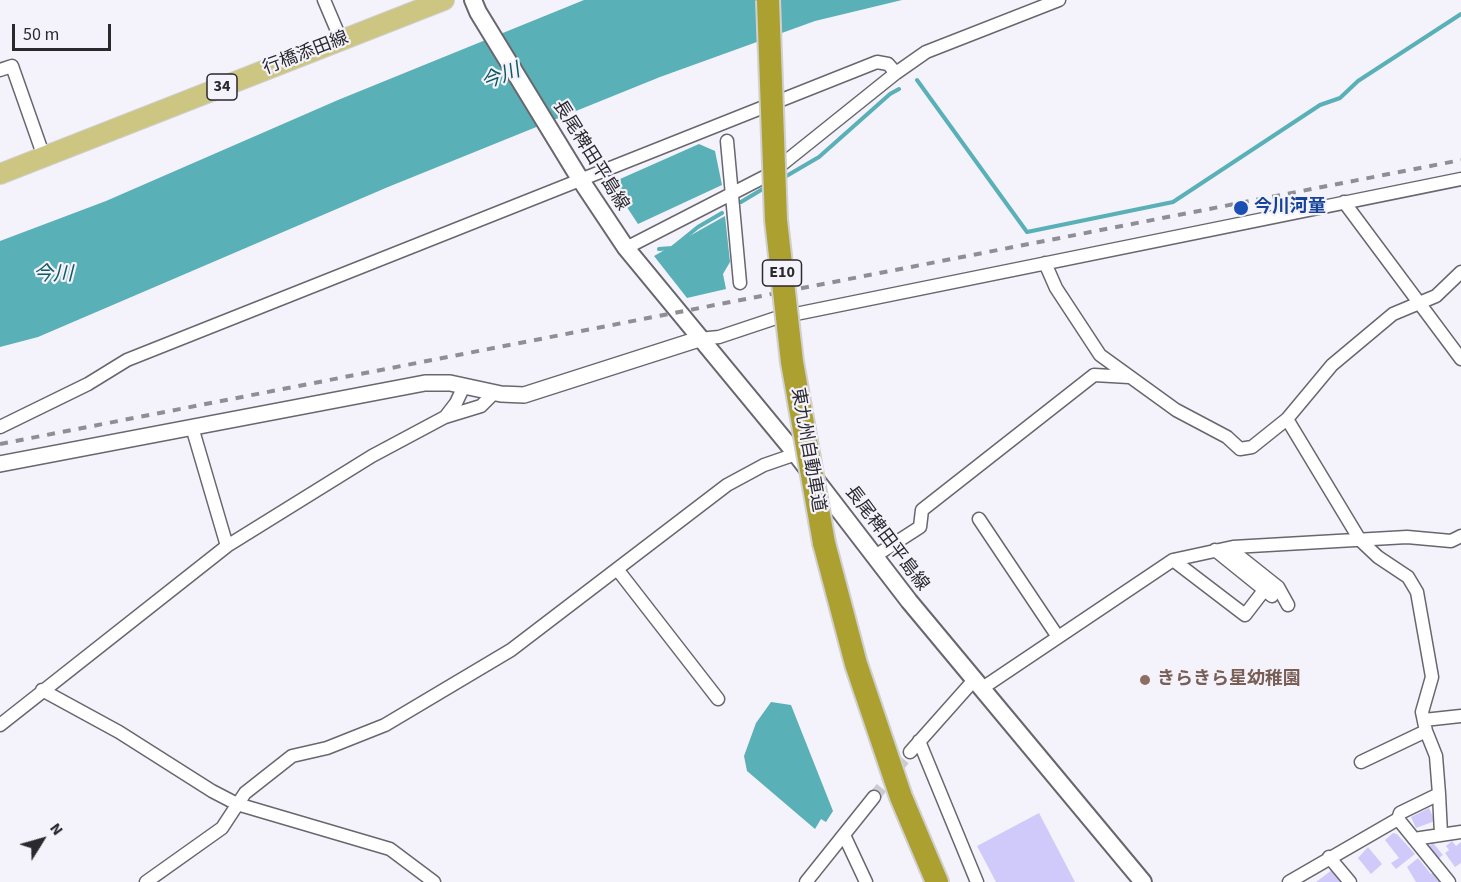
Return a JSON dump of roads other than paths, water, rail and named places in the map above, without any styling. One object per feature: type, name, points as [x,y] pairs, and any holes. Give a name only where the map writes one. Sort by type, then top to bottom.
[{"type":"highway","name":"東九州自動車道","points":[[768,0],[776,220],[792,362],[824,543],[856,664],[902,797],[937,882]]},
{"type":"main road","name":"行橋添田線","points":[[0,174],[444,0]]},
{"type":"main road","name":"長尾稗田平島線","points":[[476,6],[577,175],[626,248],[796,454],[977,684],[1143,882]]},
{"type":"street","points":[[324,0],[341,40]]},
{"type":"street","points":[[626,248],[770,174],[896,73],[926,52],[1059,0]]},
{"type":"street","points":[[0,427],[88,384],[127,360],[577,175],[877,62],[888,64],[896,73]]},
{"type":"street","points":[[0,69],[12,66],[44,156]]},
{"type":"street","points":[[727,141],[740,284]]},
{"type":"street","points":[[0,464],[425,383],[524,395],[699,339],[719,337],[776,318],[1461,179]]},
{"type":"street","points":[[1344,202],[1461,359]]},
{"type":"street","points":[[1045,263],[1056,288],[1100,355],[1118,365],[1129,377],[1176,410],[1227,437],[1240,449],[1252,447],[1287,419],[1332,365],[1393,314],[1436,296],[1461,272]]},
{"type":"street","points":[[875,556],[920,527],[922,510],[1094,375],[1129,377]]},
{"type":"street","points":[[445,417],[456,404],[464,386]]},
{"type":"street","points":[[0,726],[42,690],[227,546],[372,456],[445,417],[481,406],[494,393]]},
{"type":"street","points":[[1287,419],[1360,540],[1378,557],[1408,576],[1417,592],[1432,676],[1422,712],[1436,756],[1441,834]]},
{"type":"street","points":[[192,428],[227,546]]},
{"type":"street","points":[[146,882],[222,828],[245,793],[292,756],[327,748],[385,725],[511,650],[727,485],[764,465],[796,454]]},
{"type":"street","points":[[979,519],[1058,637]]},
{"type":"street","points":[[910,753],[919,741],[977,684],[1058,637],[1173,560],[1229,548],[1407,537],[1451,541],[1461,536]]},
{"type":"street","points":[[1229,548],[1278,587],[1288,605]]},
{"type":"street","points":[[1173,560],[1245,615],[1269,593],[1215,550]]},
{"type":"street","points":[[617,569],[718,699]]},
{"type":"street","points":[[42,690],[119,732],[212,791],[237,804],[390,849],[434,882]]},
{"type":"street","points":[[1361,762],[1425,725],[1461,716]]},
{"type":"street","points":[[919,741],[977,882]]},
{"type":"street","points":[[1289,882],[1398,819],[1401,813],[1440,794]]},
{"type":"street","points":[[806,882],[874,797]]},
{"type":"street","points":[[1398,819],[1449,882]]},
{"type":"street","points":[[1414,839],[1461,832]]},
{"type":"street","points":[[844,835],[866,882]]},
{"type":"street","points":[[1329,857],[1350,882]]},
{"type":"water","name":"今川","points":[[584,0],[902,0],[815,21],[660,77],[388,187],[38,337],[0,347],[0,241],[106,201],[338,100]]},
{"type":"water","points":[[699,144],[715,151],[722,185],[638,224],[611,183]]},
{"type":"water","points":[[725,216],[730,262],[723,274],[726,289],[687,298],[654,256]]},
{"type":"water","points":[[771,702],[791,705],[833,811],[826,822],[821,819],[815,829],[747,771],[744,756],[756,723]]},
{"type":"waterway","points":[[917,80],[1027,232],[1173,202],[1320,105],[1340,98],[1358,81],[1461,14]]},
{"type":"waterway","points":[[783,178],[819,157],[890,94],[899,89]]},
{"type":"waterway","points":[[741,202],[766,187]]},
{"type":"waterway","points":[[659,249],[672,248],[698,227],[722,213]]},
{"type":"tunnel","points":[[874,797],[910,752]]},
{"type":"railway","points":[[0,444],[1461,160]]},
{"type":"place","name":"今川河童","points":[[1241,208]]},
{"type":"place","name":"きらきら星幼稚園","points":[[1145,680]]}]
